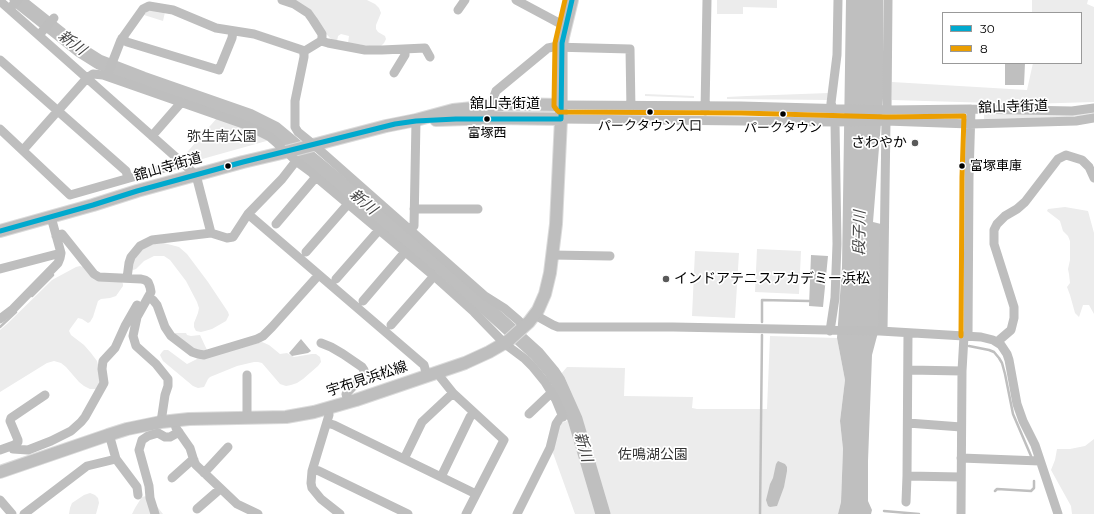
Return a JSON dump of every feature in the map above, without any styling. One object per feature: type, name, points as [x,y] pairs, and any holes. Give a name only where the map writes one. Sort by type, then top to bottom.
[{"type":"main road","name":"宇布見浜松線","points":[[0,472],[109,434],[161,422],[194,419],[296,416],[314,412],[472,360],[506,342],[535,315],[542,304],[550,274],[556,224],[561,119],[562,48],[572,0]]},
{"type":"main road","name":"舘山寺街道","points":[[0,231],[243,162],[290,154],[312,146],[386,126],[453,110],[512,104],[561,105]]},
{"type":"main road","name":"舘山寺街道","points":[[416,120],[495,118],[561,119]]},
{"type":"street","points":[[282,0],[294,4],[314,20],[322,34],[321,41]]},
{"type":"street","points":[[458,10],[465,0]]},
{"type":"street","points":[[516,0],[559,22],[566,24]]},
{"type":"street","points":[[705,120],[707,0]]},
{"type":"street","points":[[832,109],[831,103],[837,55],[838,0]]},
{"type":"street","points":[[887,110],[888,0]]},
{"type":"street","points":[[0,1],[14,4],[87,78],[196,175],[210,233]]},
{"type":"street","points":[[108,75],[122,38],[143,9],[149,6],[178,11],[216,28],[258,36],[299,49],[303,52],[304,57],[296,96],[296,127],[298,132],[312,146],[485,296],[504,308],[518,320],[523,327]]},
{"type":"street","points":[[41,33],[54,18]]},
{"type":"street","points":[[122,38],[127,42],[219,70],[232,38],[233,31]]},
{"type":"street","points":[[303,52],[321,41],[365,50],[405,50],[425,48],[430,57]]},
{"type":"street","points":[[494,106],[494,95],[499,88],[548,48],[630,49],[631,119]]},
{"type":"street","points":[[394,73],[405,55],[405,50]]},
{"type":"street","points":[[0,60],[126,171],[128,178]]},
{"type":"street","points":[[23,150],[87,78],[93,74],[108,75],[246,126],[265,135],[278,144],[434,276],[525,359],[545,382],[563,417],[560,418],[556,424],[550,448],[517,514]]},
{"type":"street","points":[[152,136],[180,102]]},
{"type":"street","name":"舘山寺街道","points":[[561,105],[705,106],[887,110],[971,109],[1072,111],[1094,108]]},
{"type":"street","points":[[961,514],[962,371],[971,109]]},
{"type":"street","name":"舘山寺街道","points":[[561,119],[970,124],[1076,121],[1094,118]]},
{"type":"street","points":[[410,230],[414,226],[416,120]]},
{"type":"street","points":[[833,331],[836,244],[834,122]]},
{"type":"street","points":[[882,331],[886,122]]},
{"type":"street","points":[[0,129],[70,195],[182,163]]},
{"type":"street","points":[[127,278],[131,257],[135,251],[146,242],[159,238],[182,237],[210,233],[227,238],[233,237],[248,214],[282,178],[290,154]]},
{"type":"street","points":[[997,342],[1011,330],[1014,318],[1014,308],[994,244],[994,230],[997,224],[1005,216],[1025,202],[1058,159],[1066,155],[1082,160],[1089,167],[1094,178]]},
{"type":"street","points":[[276,224],[316,177]]},
{"type":"street","points":[[306,252],[348,204]]},
{"type":"street","points":[[414,208],[478,209]]},
{"type":"street","points":[[248,214],[424,365],[427,376]]},
{"type":"street","points":[[0,319],[13,310],[55,267],[60,258],[61,253],[51,217]]},
{"type":"street","points":[[336,279],[379,230]]},
{"type":"street","points":[[56,236],[62,234],[96,276],[102,278],[145,280],[148,282],[151,292],[137,317],[133,336],[136,346],[156,364],[168,379],[161,422]]},
{"type":"street","points":[[363,301],[405,252]]},
{"type":"street","points":[[0,269],[61,253]]},
{"type":"street","points":[[552,255],[610,256]]},
{"type":"street","points":[[391,325],[434,276]]},
{"type":"street","points":[[148,297],[157,305],[165,327],[171,336],[192,352],[204,355],[263,336],[316,278]]},
{"type":"street","points":[[12,446],[13,449],[28,450],[71,431],[81,422],[104,383],[102,369],[103,361],[115,348],[126,324],[146,289],[150,287]]},
{"type":"street","points":[[535,315],[558,327],[673,327],[882,331],[964,341],[987,338],[997,342],[1005,350],[1009,360],[1017,404],[1023,421],[1035,445],[1034,461],[1058,514]]},
{"type":"street","points":[[906,502],[908,333]]},
{"type":"street","points":[[321,343],[343,354],[364,370],[362,377],[346,394],[348,402]]},
{"type":"street","points":[[908,370],[962,371]]},
{"type":"street","points":[[439,372],[441,378],[453,393],[504,440],[466,514]]},
{"type":"street","points":[[247,375],[247,417]]},
{"type":"street","points":[[404,459],[422,422],[453,393]]},
{"type":"street","points":[[529,414],[552,393]]},
{"type":"street","points":[[0,450],[16,444],[18,440],[10,421],[11,418],[45,395]]},
{"type":"street","points":[[327,408],[329,415],[311,477],[312,488],[326,503],[340,514]]},
{"type":"street","points":[[441,477],[470,417],[474,412]]},
{"type":"street","points":[[174,420],[178,432],[190,448],[195,463],[237,504],[258,514]]},
{"type":"street","points":[[327,423],[334,425],[476,494]]},
{"type":"street","points":[[908,423],[961,427]]},
{"type":"street","points":[[155,514],[139,450],[142,440],[148,436],[158,433],[165,437],[170,437],[178,432]]},
{"type":"street","points":[[109,434],[116,459],[137,487],[138,495]]},
{"type":"street","points":[[204,473],[228,447]]},
{"type":"street","points":[[961,458],[1034,461]]},
{"type":"street","points":[[24,514],[86,466],[116,459]]},
{"type":"street","points":[[172,478],[194,460]]},
{"type":"street","points":[[313,469],[320,471],[404,513]]},
{"type":"street","points":[[907,476],[961,478]]},
{"type":"street","points":[[197,509],[220,489]]},
{"type":"street","points":[[0,500],[12,514]]},
{"type":"green space","points":[[294,0],[367,0],[379,8],[381,13],[376,29],[385,36],[386,39],[381,46],[377,47],[348,43],[349,36],[341,34],[338,36],[336,42],[330,38]]},
{"type":"green space","points":[[717,0],[777,0],[777,8],[743,7],[743,14],[717,14]]},
{"type":"green space","points":[[1032,0],[1088,0],[1087,4],[1094,7],[1094,102],[1027,104],[892,100],[892,82],[1027,90],[1033,64],[1082,64],[1082,12],[1032,12]]},
{"type":"green space","points":[[148,10],[165,12],[163,21],[144,15]]},
{"type":"green space","points":[[829,93],[828,100],[727,99],[727,97]]},
{"type":"green space","points":[[645,94],[694,96],[694,98],[645,96]]},
{"type":"green space","points":[[764,110],[798,113],[887,114],[915,116],[915,118],[881,116],[782,115],[764,113]]},
{"type":"green space","points":[[1094,112],[1094,115],[1077,117],[984,119],[984,114]]},
{"type":"green space","name":"弥生南公園","points":[[217,118],[245,128],[270,140],[188,163],[182,158]]},
{"type":"green space","points":[[1065,207],[1088,211],[1094,233],[1094,314],[1089,305],[1083,305],[1079,317],[1075,313],[1067,287],[1070,283],[1068,269],[1070,260],[1070,241],[1068,236],[1063,231],[1060,221],[1047,211],[1048,209]]},
{"type":"green space","points":[[160,242],[179,247],[187,254],[228,312],[229,315],[226,321],[212,329],[201,332],[196,331],[194,323],[199,308],[197,302],[186,281],[170,260],[164,256],[154,256],[144,261],[136,269],[132,269],[132,264],[142,248]]},
{"type":"green space","points":[[757,249],[801,251],[799,294],[755,292]]},
{"type":"green space","points":[[695,251],[739,253],[735,318],[692,316]]},
{"type":"green space","points":[[80,266],[122,282],[123,284],[116,296],[98,301],[90,322],[88,323],[78,318],[69,331],[71,335],[84,345],[97,361],[102,379],[96,389],[90,389],[84,386],[66,367],[61,363],[54,361],[47,363],[0,392],[0,330],[52,280]]},
{"type":"green space","points":[[173,333],[186,333],[187,335],[191,336],[200,335],[207,350],[204,351],[193,349]]},
{"type":"green space","name":"佐鳴湖公園","points":[[770,336],[837,338],[845,380],[840,421],[843,449],[841,502],[838,514],[603,514],[592,454],[581,415],[561,374],[567,367],[625,368],[624,396],[693,397],[692,408],[697,409],[767,409]]},
{"type":"green space","points":[[262,342],[269,345],[280,354],[287,353],[294,357],[316,354],[320,357],[321,362],[303,379],[291,385],[286,386],[280,384],[262,363],[254,362],[237,366],[210,377],[204,387],[198,388],[193,386],[163,361],[160,355],[164,350],[168,350],[187,364],[197,359]]},
{"type":"green space","name":"佐鳴湖公園","points":[[572,419],[596,514],[575,514],[553,453],[559,425]]},
{"type":"green space","points":[[1094,439],[1094,514],[1072,514],[1071,506],[1051,470],[1057,449],[1070,449],[1085,446]]},
{"type":"green space","points":[[90,493],[98,498],[99,503],[96,514],[69,514],[72,503]]},
{"type":"green space","points":[[146,496],[152,500],[163,514],[132,514],[142,497]]},
{"type":"water","name":"段子川","points":[[846,0],[883,0],[883,98],[873,222],[881,224],[881,321],[872,355],[868,461],[868,501],[872,510],[871,514],[838,514],[841,502],[843,449],[840,421],[845,380],[837,338],[842,267]]},
{"type":"water","points":[[1005,64],[1025,64],[1024,85],[1005,85]]},
{"type":"water","points":[[811,255],[828,256],[823,307],[809,306]]},
{"type":"water","points":[[301,339],[311,351],[292,356],[289,353]]},
{"type":"water","points":[[778,461],[785,464],[787,471],[784,487],[777,506],[770,507],[768,506],[766,500]]},
{"type":"waterway","name":"新川","points":[[17,0],[80,50],[99,62],[249,116],[275,129],[441,267],[537,354],[558,381],[575,419],[603,514]]},
{"type":"waterway","name":"新川","points":[[281,143],[290,140]]},
{"type":"waterway","points":[[32,296],[53,275]]},
{"type":"waterway","points":[[762,322],[762,300],[809,301]]},
{"type":"waterway","points":[[0,327],[16,312]]},
{"type":"waterway","points":[[760,514],[762,335]]},
{"type":"waterway","points":[[969,346],[994,352],[1002,363],[1013,414],[1031,456]]},
{"type":"waterway","points":[[995,491],[997,489],[1031,491],[1034,488],[1034,481]]},
{"type":"waterway","points":[[884,511],[919,514]]},
{"type":"transit line","name":"8","points":[[565,0],[555,43],[554,106],[559,112],[741,113],[887,117],[964,116],[961,336]]},
{"type":"transit line","name":"30","points":[[0,231],[243,162],[395,124],[416,121],[456,119],[561,119],[562,43],[572,0]]},
{"type":"place","name":"パークタウン入口","points":[[650,112]]},
{"type":"place","name":"パークタウン","points":[[783,114]]},
{"type":"place","name":"富塚西","points":[[487,119]]},
{"type":"place","name":"さわやか","points":[[915,143]]},
{"type":"place","name":"富塚車庫","points":[[962,166]]},
{"type":"place","name":"インドアテニスアカデミー浜松","points":[[666,279]]}]
